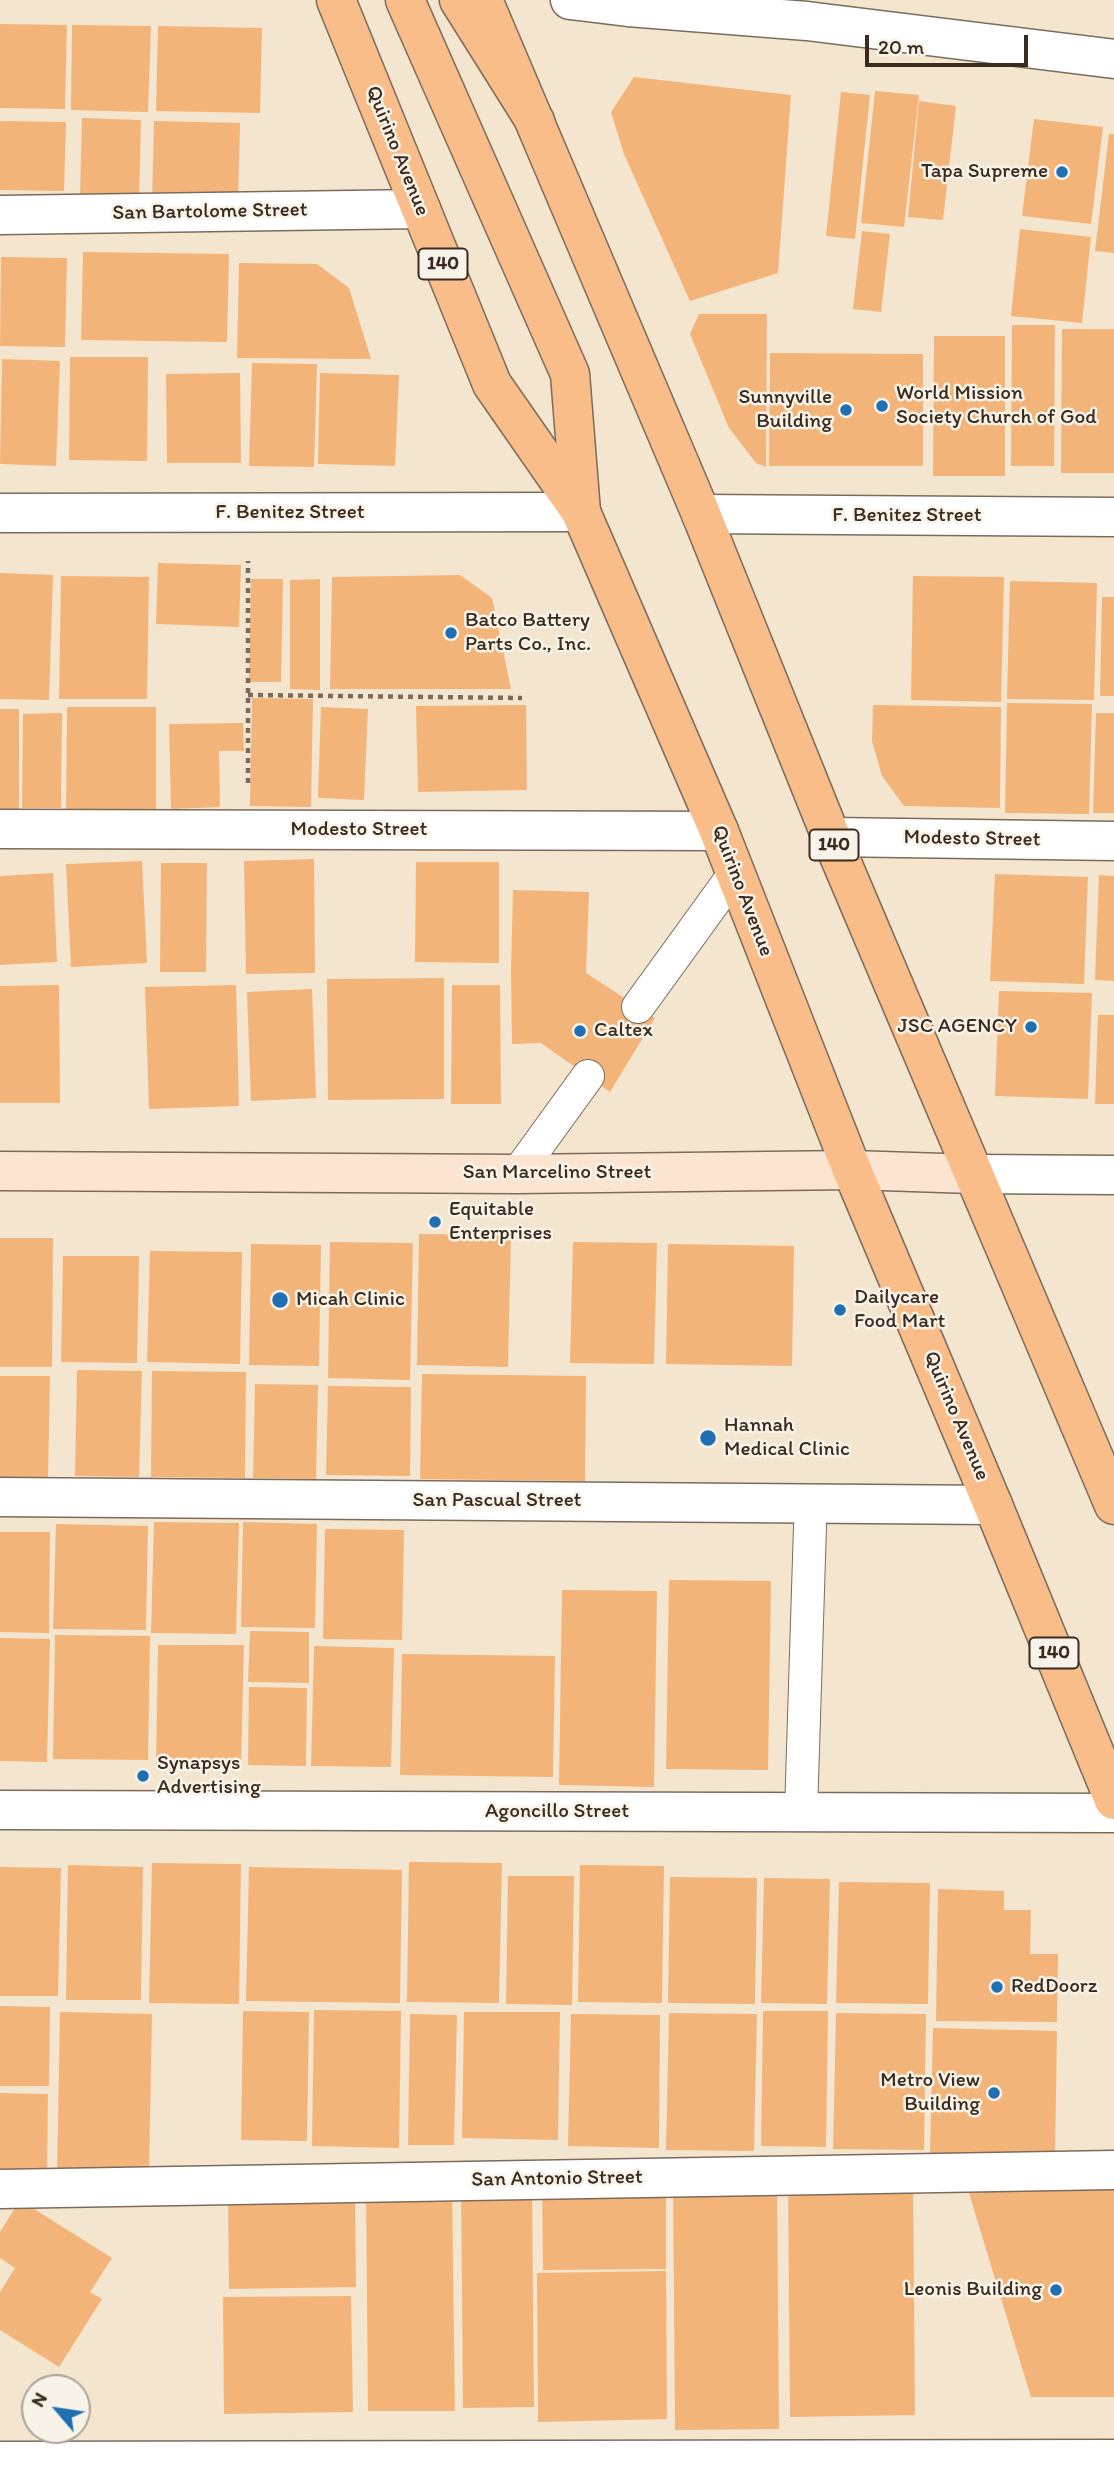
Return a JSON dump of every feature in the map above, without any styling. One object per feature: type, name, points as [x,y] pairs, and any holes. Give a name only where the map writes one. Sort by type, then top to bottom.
[{"type":"main road","name":"Quirino Avenue","points":[[336,0],[492,384],[581,512],[719,831],[852,1170],[1114,1800]]},
{"type":"main road","points":[[405,0],[570,373],[581,512]]},
{"type":"main road","points":[[459,0],[535,121]]},
{"type":"main road","name":"140","points":[[483,0],[701,514],[831,838],[1114,1505]]},
{"type":"main road","name":"San Marcelino Street","points":[[0,1171],[517,1174],[852,1170],[973,1174]]},
{"type":"street","points":[[570,0],[802,11],[1114,59]]},
{"type":"street","name":"San Bartolome Street","points":[[0,215],[421,209]]},
{"type":"street","name":"F. Benitez Street","points":[[0,513],[581,512]]},
{"type":"street","name":"F. Benitez Street","points":[[701,514],[1114,517]]},
{"type":"street","name":"Modesto Street","points":[[0,829],[719,831]]},
{"type":"street","name":"Modesto Street","points":[[831,838],[1114,841]]},
{"type":"street","name":"San Marcelino Street","points":[[973,1174],[1114,1175]]},
{"type":"street","name":"San Pascual Street","points":[[0,1497],[993,1505]]},
{"type":"street","name":"Agoncillo Street","points":[[0,1810],[1114,1814]]},
{"type":"street","name":"San Antonio Street","points":[[0,2189],[1114,2170]]},
{"type":"street","points":[[0,2461],[1114,2459]]},
{"type":"lane","points":[[638,1007],[735,873]]},
{"type":"lane","points":[[517,1174],[588,1076]]},
{"type":"lane","points":[[801,1813],[810,1526]]},
{"type":"path","points":[[248,514],[248,830]]},
{"type":"path","points":[[248,695],[522,698]]},
{"type":"building","points":[[0,24],[67,25],[65,109],[0,108]]},
{"type":"building","points":[[72,25],[151,26],[148,112],[71,110]]},
{"type":"building","points":[[158,26],[262,28],[260,113],[156,111]]},
{"type":"building","points":[[634,77],[791,95],[778,273],[690,301],[624,154],[611,112]]},
{"type":"building","points":[[875,91],[919,95],[904,227],[861,223]]},
{"type":"building","points":[[841,92],[870,95],[855,239],[826,236]]},
{"type":"building","points":[[919,101],[956,106],[943,220],[908,217]]},
{"type":"building","points":[[82,118],[141,120],[139,199],[80,197]]},
{"type":"building","name":"Tapa Supreme","points":[[1034,119],[1103,127],[1091,224],[1022,216]]},
{"type":"building","points":[[0,121],[66,122],[64,191],[0,190]]},
{"type":"building","points":[[154,121],[240,123],[238,205],[152,203]]},
{"type":"building","points":[[1109,134],[1114,134],[1114,253],[1095,251]]},
{"type":"building","points":[[1020,229],[1091,237],[1082,323],[1011,316]]},
{"type":"building","points":[[862,231],[890,234],[881,312],[853,309]]},
{"type":"building","points":[[83,252],[229,254],[227,342],[81,340]]},
{"type":"building","points":[[1,257],[67,258],[65,347],[0,346]]},
{"type":"building","points":[[239,263],[317,264],[349,288],[371,359],[237,358]]},
{"type":"building","points":[[699,314],[767,314],[766,467],[756,463],[729,428],[690,334]]},
{"type":"building","points":[[1012,325],[1055,325],[1054,466],[1011,466]]},
{"type":"building","points":[[1062,329],[1114,329],[1114,473],[1061,473]]},
{"type":"building","points":[[934,336],[1005,336],[1005,476],[933,476]]},
{"type":"building","name":"Sunnyville Building","points":[[770,353],[923,354],[923,466],[769,466]]},
{"type":"building","points":[[70,357],[148,357],[147,461],[69,460]]},
{"type":"building","points":[[2,359],[60,361],[56,466],[0,464]]},
{"type":"building","points":[[252,363],[317,364],[314,467],[249,466]]},
{"type":"building","points":[[240,373],[241,463],[167,463],[166,374]]},
{"type":"building","points":[[320,373],[399,375],[395,466],[318,464]]},
{"type":"building","points":[[158,563],[241,565],[239,627],[156,624]]},
{"type":"building","points":[[0,573],[53,575],[49,700],[0,699]]},
{"type":"building","points":[[460,575],[492,598],[511,689],[330,689],[332,577]]},
{"type":"building","points":[[61,576],[149,577],[147,699],[59,699]]},
{"type":"building","points":[[913,576],[1004,577],[1001,702],[911,700]]},
{"type":"building","points":[[251,579],[283,579],[281,682],[249,682]]},
{"type":"building","points":[[320,579],[320,690],[290,689],[290,580]]},
{"type":"building","points":[[1010,581],[1097,583],[1094,700],[1007,699]]},
{"type":"building","points":[[1102,597],[1114,597],[1114,696],[1100,696]]},
{"type":"building","points":[[252,698],[313,699],[311,807],[250,806]]},
{"type":"building","points":[[1007,703],[1092,704],[1089,814],[1005,813]]},
{"type":"building","points":[[526,705],[527,790],[418,792],[416,706]]},
{"type":"building","points":[[873,705],[1001,707],[1000,808],[904,806],[882,776],[872,741]]},
{"type":"building","points":[[67,707],[156,707],[156,815],[66,816]]},
{"type":"building","points":[[321,707],[368,709],[364,800],[318,798]]},
{"type":"building","points":[[0,709],[19,709],[19,809],[0,809]]},
{"type":"building","points":[[62,713],[61,808],[22,808],[23,714]]},
{"type":"building","points":[[1096,713],[1114,713],[1114,813],[1093,813]]},
{"type":"building","points":[[243,723],[244,751],[219,751],[220,807],[171,809],[169,724]]},
{"type":"building","points":[[314,859],[315,973],[246,974],[244,861]]},
{"type":"building","points":[[142,861],[147,963],[71,967],[66,864]]},
{"type":"building","points":[[416,862],[499,862],[499,963],[415,962]]},
{"type":"building","points":[[161,863],[207,863],[206,972],[160,972]]},
{"type":"building","points":[[53,873],[57,962],[0,965],[0,876]]},
{"type":"building","points":[[995,874],[1088,877],[1084,984],[990,981]]},
{"type":"building","points":[[1099,875],[1114,876],[1114,981],[1095,980]]},
{"type":"building","name":"Caltex","points":[[513,890],[589,892],[586,973],[655,1018],[610,1092],[541,1043],[512,1044]]},
{"type":"building","points":[[444,978],[444,1099],[328,1100],[327,979]]},
{"type":"building","points":[[59,985],[60,1103],[0,1103],[0,986]]},
{"type":"building","points":[[236,985],[239,1106],[149,1109],[145,987]]},
{"type":"building","points":[[452,985],[500,985],[501,1104],[451,1104]]},
{"type":"building","points":[[312,989],[316,1098],[251,1101],[247,992]]},
{"type":"building","points":[[999,991],[1092,993],[1088,1099],[995,1096]]},
{"type":"building","points":[[1098,1015],[1114,1015],[1114,1104],[1095,1104]]},
{"type":"building","points":[[419,1234],[511,1235],[508,1367],[417,1365]]},
{"type":"building","points":[[0,1238],[53,1238],[52,1367],[0,1367]]},
{"type":"building","points":[[330,1242],[413,1243],[410,1380],[328,1378]]},
{"type":"building","points":[[573,1242],[657,1243],[654,1364],[570,1363]]},
{"type":"building","points":[[251,1244],[321,1245],[319,1366],[249,1365]]},
{"type":"building","points":[[668,1244],[794,1246],[792,1366],[666,1364]]},
{"type":"building","points":[[150,1251],[242,1252],[240,1364],[147,1362]]},
{"type":"building","points":[[63,1256],[139,1256],[137,1363],[61,1362]]},
{"type":"building","points":[[77,1370],[142,1371],[139,1477],[75,1476]]},
{"type":"building","points":[[152,1371],[246,1372],[245,1478],[151,1477]]},
{"type":"building","points":[[422,1374],[586,1376],[585,1481],[420,1479]]},
{"type":"building","points":[[0,1376],[50,1376],[48,1478],[0,1477]]},
{"type":"building","points":[[255,1384],[318,1385],[316,1479],[253,1478]]},
{"type":"building","points":[[328,1386],[411,1387],[410,1476],[326,1475]]},
{"type":"building","points":[[154,1522],[239,1523],[236,1634],[151,1633]]},
{"type":"building","points":[[243,1522],[317,1524],[315,1628],[241,1627]]},
{"type":"building","points":[[56,1524],[148,1526],[146,1630],[53,1629]]},
{"type":"building","points":[[325,1529],[404,1530],[402,1640],[323,1639]]},
{"type":"building","points":[[0,1532],[50,1532],[49,1633],[0,1632]]},
{"type":"building","points":[[669,1580],[771,1581],[768,1770],[666,1769]]},
{"type":"building","points":[[562,1590],[657,1591],[654,1787],[559,1785]]},
{"type":"building","points":[[250,1631],[309,1632],[309,1683],[248,1682]]},
{"type":"building","points":[[55,1635],[150,1636],[148,1760],[53,1759]]},
{"type":"building","points":[[0,1638],[50,1639],[47,1762],[0,1761]]},
{"type":"building","points":[[158,1645],[244,1645],[241,1765],[156,1763]]},
{"type":"building","points":[[314,1646],[394,1648],[391,1767],[311,1766]]},
{"type":"building","points":[[402,1654],[555,1656],[553,1777],[400,1775]]},
{"type":"building","points":[[249,1687],[307,1688],[306,1766],[248,1765]]},
{"type":"building","points":[[409,1862],[502,1863],[499,2003],[407,2002]]},
{"type":"building","points":[[152,1863],[241,1864],[239,2004],[149,2003]]},
{"type":"building","points":[[68,1865],[143,1867],[141,2000],[66,2000]]},
{"type":"building","points":[[580,1865],[664,1866],[662,2003],[578,2002]]},
{"type":"building","points":[[0,1867],[61,1868],[58,1996],[0,1996]]},
{"type":"building","points":[[249,1867],[402,1870],[400,2003],[246,2001]]},
{"type":"building","points":[[508,1876],[574,1876],[572,2005],[506,2004]]},
{"type":"building","points":[[670,1877],[757,1878],[755,2004],[668,2003]]},
{"type":"building","points":[[764,1878],[830,1879],[827,2004],[761,2003]]},
{"type":"building","points":[[839,1882],[930,1883],[928,2004],[836,2003]]},
{"type":"building","name":"RedDoorz","points":[[938,1889],[1004,1891],[1004,1910],[1031,1910],[1030,1954],[1058,1954],[1057,2022],[936,2021]]},
{"type":"building","points":[[0,2006],[50,2007],[49,2086],[0,2086]]},
{"type":"building","points":[[314,2010],[401,2011],[399,2148],[312,2146]]},
{"type":"building","points":[[243,2011],[309,2012],[307,2141],[241,2140]]},
{"type":"building","points":[[763,2011],[828,2011],[826,2147],[761,2146]]},
{"type":"building","points":[[60,2012],[152,2014],[149,2174],[57,2173]]},
{"type":"building","points":[[464,2012],[560,2012],[558,2140],[462,2138]]},
{"type":"building","points":[[669,2013],[757,2014],[754,2151],[666,2150]]},
{"type":"building","points":[[836,2013],[926,2014],[924,2150],[833,2149]]},
{"type":"building","points":[[410,2014],[457,2015],[454,2145],[408,2145]]},
{"type":"building","points":[[571,2014],[660,2015],[659,2148],[568,2146]]},
{"type":"building","name":"Metro View Building","points":[[933,2028],[1057,2031],[1055,2157],[930,2155]]},
{"type":"building","points":[[0,2093],[48,2094],[47,2181],[0,2180]]},
{"type":"building","points":[[913,2179],[915,2415],[790,2417],[788,2180]]},
{"type":"building","points":[[666,2180],[666,2269],[543,2270],[542,2182]]},
{"type":"building","name":"Leonis Building","points":[[965,2180],[1114,2184],[1114,2397],[1031,2397]]},
{"type":"building","points":[[777,2181],[779,2429],[675,2430],[673,2183]]},
{"type":"building","points":[[532,2183],[534,2407],[463,2408],[461,2184]]},
{"type":"building","points":[[452,2186],[455,2411],[368,2411],[366,2187]]},
{"type":"building","points":[[355,2195],[356,2287],[229,2289],[228,2196]]},
{"type":"building","points":[[20,2200],[112,2258],[90,2292],[102,2299],[59,2367],[0,2330],[0,2292],[15,2268],[0,2258],[0,2232]]},
{"type":"building","points":[[666,2271],[667,2419],[538,2422],[537,2273]]},
{"type":"building","points":[[351,2296],[353,2412],[224,2414],[223,2297]]},
{"type":"place","name":"Tapa Supreme","points":[[1062,172]]},
{"type":"place","name":"World Mission Society Church of God","points":[[882,406]]},
{"type":"place","name":"Sunnyville Building","points":[[846,410]]},
{"type":"place","name":"Batco Battery Parts Co., Inc.","points":[[451,633]]},
{"type":"place","name":"JSC AGENCY","points":[[1031,1027]]},
{"type":"place","name":"Caltex","points":[[580,1031]]},
{"type":"place","name":"Equitable Enterprises","points":[[435,1222]]},
{"type":"place","name":"Micah Clinic","points":[[280,1300]]},
{"type":"place","name":"Dailycare Food Mart","points":[[840,1310]]},
{"type":"place","name":"Hannah Medical Clinic","points":[[708,1438]]},
{"type":"place","name":"Synapsys Advertising","points":[[143,1776]]},
{"type":"place","name":"RedDoorz","points":[[997,1987]]},
{"type":"place","name":"Metro View Building","points":[[994,2093]]},
{"type":"place","name":"Leonis Building","points":[[1056,2290]]}]
